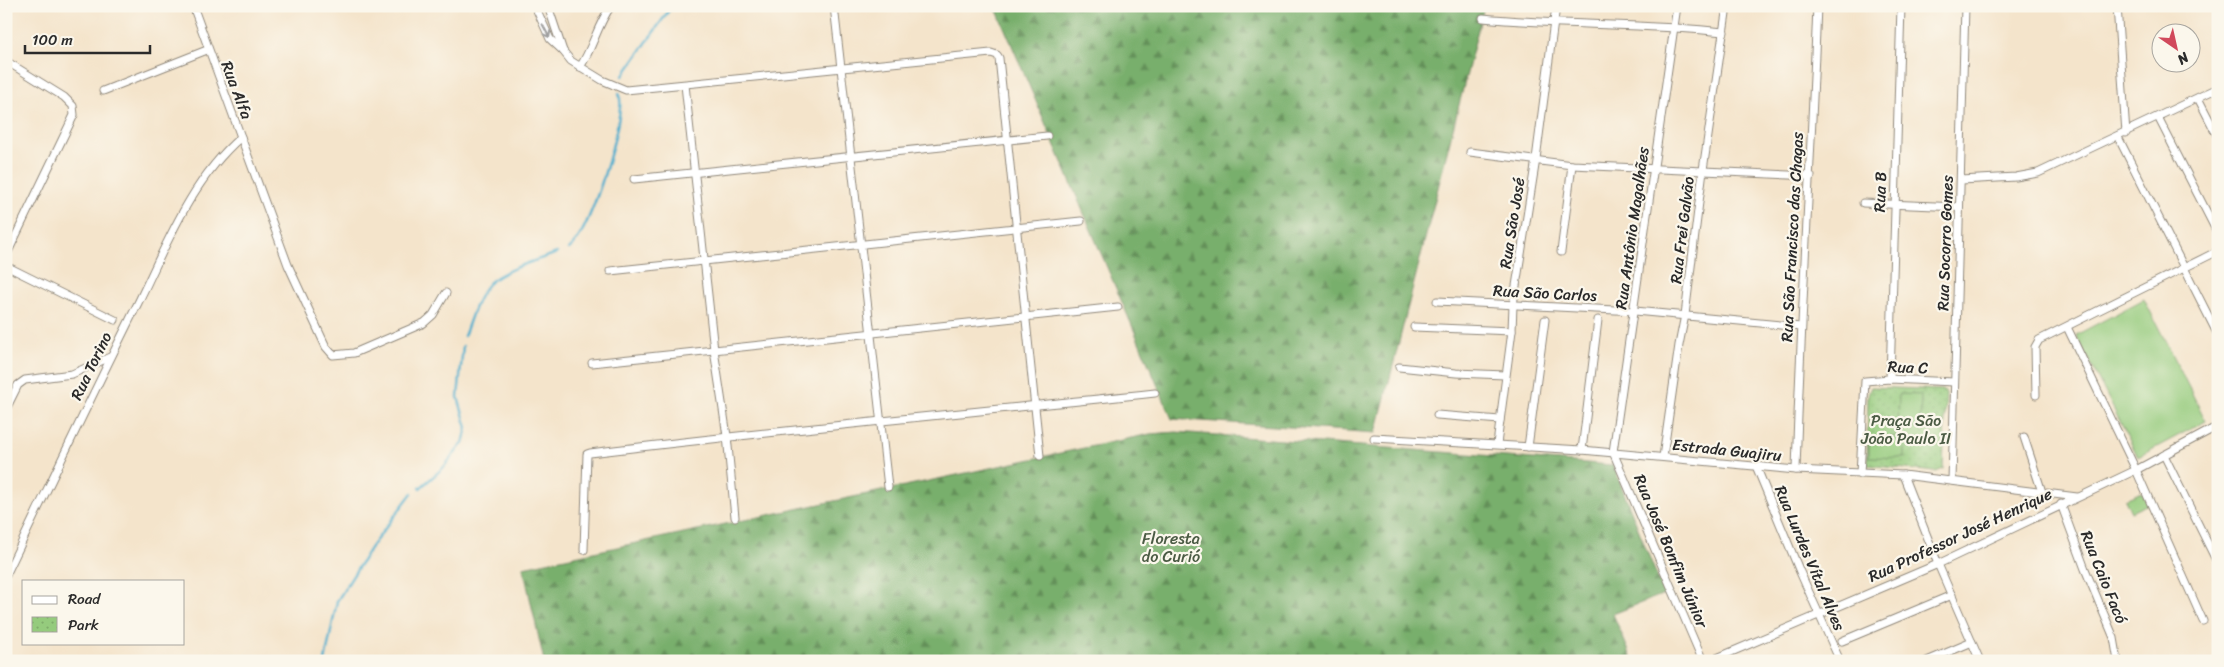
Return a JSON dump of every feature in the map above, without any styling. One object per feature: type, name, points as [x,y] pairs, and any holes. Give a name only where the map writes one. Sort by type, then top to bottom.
[{"type":"street","name":"Rua Alfa","points":[[193,6],[207,50],[241,137],[209,173]]},
{"type":"street","points":[[535,6],[550,39],[564,51],[571,61],[616,87],[626,90],[685,85],[841,66],[995,54],[999,58],[1040,456]]},
{"type":"street","points":[[548,6],[564,51]]},
{"type":"street","points":[[580,67],[593,44],[601,19],[611,6]]},
{"type":"street","points":[[834,6],[888,487]]},
{"type":"street","name":"Rua São José","points":[[1497,444],[1512,331],[1513,306],[1536,159],[1556,6]]},
{"type":"street","name":"Rua Antônio Magalhães","points":[[1613,452],[1635,311],[1677,6]]},
{"type":"street","name":"Rua Frei Galvão","points":[[1663,457],[1677,355],[1686,315],[1703,170],[1727,6]]},
{"type":"street","name":"Rua São Francisco das Chagas","points":[[1796,470],[1801,327],[1811,176],[1817,6]]},
{"type":"street","name":"Rua B","points":[[1890,379],[1901,6]]},
{"type":"street","name":"Rua Socorro Gomes","points":[[1952,480],[1965,6]]},
{"type":"street","points":[[2117,6],[2126,133]]},
{"type":"street","points":[[1483,18],[1554,24],[1675,27],[1724,32]]},
{"type":"street","points":[[104,91],[207,50]]},
{"type":"street","points":[[6,61],[64,97],[73,106],[73,120],[6,256]]},
{"type":"street","points":[[685,85],[714,350],[727,436],[735,516]]},
{"type":"street","points":[[1961,180],[2038,174],[2218,88]]},
{"type":"street","points":[[2198,98],[2218,138]]},
{"type":"street","points":[[2158,117],[2218,234]]},
{"type":"street","points":[[634,179],[1047,136]]},
{"type":"street","points":[[241,137],[288,265],[326,347],[333,355],[354,353],[424,323],[433,315],[446,293]]},
{"type":"street","points":[[2118,137],[2186,268],[2218,335]]},
{"type":"street","points":[[1470,152],[1572,165],[1612,165],[1654,169],[1811,176]]},
{"type":"street","points":[[1561,252],[1572,165]]},
{"type":"street","name":"Rua Torino","points":[[6,575],[110,358],[184,210],[209,173]]},
{"type":"street","points":[[1863,203],[1959,207]]},
{"type":"street","points":[[610,271],[1081,221]]},
{"type":"street","points":[[2036,395],[2035,346],[2039,340],[2218,251]]},
{"type":"street","points":[[6,266],[115,320]]},
{"type":"street","name":"Rua São Carlos","points":[[1438,301],[1635,311],[1801,327]]},
{"type":"street","points":[[592,363],[1118,307]]},
{"type":"street","points":[[1528,447],[1545,320]]},
{"type":"street","points":[[1582,450],[1598,320]]},
{"type":"street","points":[[1414,327],[1512,331]]},
{"type":"street","points":[[2068,327],[2136,470],[2203,621]]},
{"type":"street","points":[[6,409],[18,385],[25,380],[72,374],[110,358]]},
{"type":"street","points":[[1399,367],[1456,373],[1505,375]]},
{"type":"street","name":"Rua C","points":[[1860,474],[1863,385],[1867,380],[1890,379],[1954,382]]},
{"type":"street","points":[[584,550],[587,454],[727,436],[881,422],[1154,393]]},
{"type":"street","points":[[1437,415],[1500,420]]},
{"type":"street","name":"Rua Professor José Henrique","points":[[1710,661],[1938,564],[2136,470],[2218,426]]},
{"type":"street","points":[[2024,437],[2042,492]]},
{"type":"street","name":"Estrada Guajiru","points":[[1374,438],[1613,452],[1796,470],[1903,475],[2077,497]]},
{"type":"street","name":"Rua José Bonfim Júnior","points":[[1613,452],[1703,661]]},
{"type":"street","points":[[2164,455],[2218,564]]},
{"type":"street","name":"Rua Lurdes Vítal Alves","points":[[1756,466],[1789,547],[1840,661]]},
{"type":"street","points":[[1903,475],[1938,564],[1980,661]]},
{"type":"street","name":"Rua Caio Facó","points":[[2061,504],[2084,569],[2117,645],[2118,661]]},
{"type":"street","points":[[1842,641],[1952,595]]},
{"type":"street","points":[[1926,661],[1972,642]]},
{"type":"green space","points":[[995,6],[1484,6],[1376,433],[1172,419]]},
{"type":"green space","points":[[2144,299],[2206,421],[2138,457],[2076,335]]},
{"type":"green space","name":"Praça São João Paulo II","points":[[1871,387],[1942,390],[1946,393],[1943,469],[1936,472],[1867,465],[1868,395]]},
{"type":"green space","points":[[1899,394],[1921,395],[1920,428],[1898,427]]},
{"type":"green space","name":"Floresta do Curió","points":[[1176,432],[1613,465],[1664,594],[1613,614],[1633,661],[544,661],[523,567],[1150,434]]},
{"type":"green space","points":[[1869,437],[1905,437],[1905,458],[1869,457]]},
{"type":"green space","points":[[2142,492],[2148,504],[2131,512],[2125,499]]},
{"type":"waterway","points":[[623,76],[672,6]]},
{"type":"waterway","points":[[569,249],[586,224],[602,183],[618,121],[619,93]]},
{"type":"waterway","points":[[464,336],[477,301],[489,283],[512,269],[557,253]]},
{"type":"waterway","points":[[420,488],[443,468],[463,443],[467,428],[458,397],[463,346]]},
{"type":"waterway","points":[[325,661],[337,601],[371,547],[412,493]]}]
